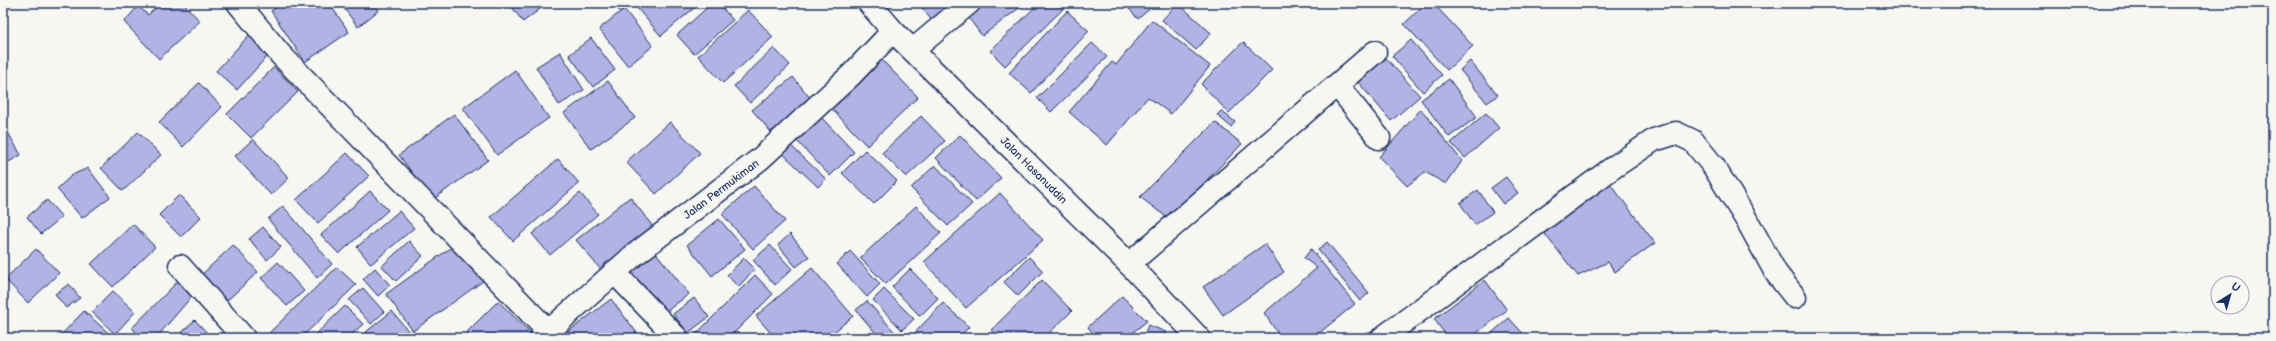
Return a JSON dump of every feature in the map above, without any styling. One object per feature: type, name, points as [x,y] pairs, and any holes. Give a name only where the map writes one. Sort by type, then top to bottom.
[{"type":"street","points":[[238,3],[280,54],[544,334]]},
{"type":"street","name":"Jalan Hasanuddin","points":[[869,3],[893,31],[1129,264],[1199,338]]},
{"type":"street","points":[[913,50],[969,3]]},
{"type":"street","name":"Jalan Permukiman","points":[[544,334],[614,272],[760,159],[830,96],[893,31]]},
{"type":"street","points":[[1129,264],[1375,52]]},
{"type":"street","points":[[1337,85],[1379,138]]},
{"type":"street","points":[[1382,338],[1611,168],[1654,140],[1676,133],[1693,141],[1714,167],[1749,224],[1776,273],[1795,297]]},
{"type":"street","points":[[180,266],[244,338]]},
{"type":"street","points":[[614,272],[677,338]]},
{"type":"building","points":[[161,3],[183,3],[200,21],[159,59],[124,22],[138,6],[148,15]]},
{"type":"building","points":[[283,3],[329,3],[349,32],[305,62],[271,11]]},
{"type":"building","points":[[340,3],[373,3],[379,10],[358,27]]},
{"type":"building","points":[[509,3],[548,3],[523,22]]},
{"type":"building","points":[[612,3],[630,3],[620,12]]},
{"type":"building","points":[[641,3],[700,3],[661,36],[636,7]]},
{"type":"building","points":[[712,3],[718,3],[733,20],[694,54],[677,35]]},
{"type":"building","points":[[918,3],[955,3],[933,22]]},
{"type":"building","points":[[979,3],[1026,3],[982,36],[965,13]]},
{"type":"building","points":[[1039,3],[1064,3],[1066,6],[1005,66],[990,51]]},
{"type":"building","points":[[1124,3],[1156,3],[1138,19]]},
{"type":"building","points":[[1178,3],[1211,33],[1196,50],[1162,20]]},
{"type":"building","points":[[1426,3],[1433,3],[1473,46],[1447,70],[1404,24]]},
{"type":"building","points":[[624,9],[653,46],[628,66],[599,29]]},
{"type":"building","points":[[748,10],[773,37],[723,83],[698,56]]},
{"type":"building","points":[[1067,11],[1089,31],[1031,93],[1009,73]]},
{"type":"building","points":[[1152,20],[1210,66],[1171,114],[1148,97],[1107,145],[1069,112],[1112,62],[1116,65]]},
{"type":"building","points":[[250,34],[270,53],[237,90],[216,71]]},
{"type":"building","points":[[591,38],[615,70],[593,87],[569,55]]},
{"type":"building","points":[[1411,40],[1442,75],[1423,92],[1392,56]]},
{"type":"building","points":[[1243,42],[1272,70],[1229,113],[1201,84]]},
{"type":"building","points":[[1092,43],[1107,57],[1051,112],[1037,98]]},
{"type":"building","points":[[774,48],[790,65],[750,103],[734,86]]},
{"type":"building","points":[[560,52],[584,90],[559,105],[536,67]]},
{"type":"building","points":[[880,58],[918,97],[867,146],[830,107]]},
{"type":"building","points":[[1386,58],[1420,96],[1391,121],[1358,82]]},
{"type":"building","points":[[1470,61],[1498,95],[1487,103],[1460,70]]},
{"type":"building","points":[[274,67],[298,92],[251,138],[227,114]]},
{"type":"building","points":[[515,70],[549,118],[497,155],[463,108]]},
{"type":"building","points":[[793,77],[811,99],[771,132],[752,110]]},
{"type":"building","points":[[1449,79],[1477,117],[1449,137],[1421,100]]},
{"type":"building","points":[[608,81],[635,118],[591,149],[564,113]]},
{"type":"building","points":[[199,83],[222,107],[183,147],[159,122]]},
{"type":"building","points":[[1421,109],[1462,161],[1446,184],[1425,172],[1407,186],[1379,157]]},
{"type":"building","points":[[1221,111],[1235,122],[1231,127],[1217,115]]},
{"type":"building","points":[[1486,113],[1499,128],[1465,158],[1451,143]]},
{"type":"building","points":[[454,114],[488,160],[432,200],[399,155]]},
{"type":"building","points":[[921,116],[945,141],[906,177],[882,153]]},
{"type":"building","points":[[821,117],[854,152],[830,176],[796,140]]},
{"type":"building","points":[[670,122],[700,153],[656,194],[626,162]]},
{"type":"building","points":[[1215,122],[1242,144],[1169,219],[1140,197]]},
{"type":"building","points":[[3,124],[21,155],[3,165]]},
{"type":"building","points":[[138,132],[161,155],[123,191],[101,168]]},
{"type":"building","points":[[960,135],[1001,178],[976,201],[936,158]]},
{"type":"building","points":[[253,139],[289,178],[271,195],[235,156]]},
{"type":"building","points":[[787,142],[826,179],[818,187],[780,151]]},
{"type":"building","points":[[865,150],[897,181],[874,204],[842,173]]},
{"type":"building","points":[[347,153],[369,176],[318,223],[296,200]]},
{"type":"building","points":[[558,159],[579,183],[513,241],[491,217]]},
{"type":"building","points":[[935,165],[972,204],[948,226],[911,188]]},
{"type":"building","points":[[88,168],[110,197],[82,218],[57,189],[72,175]]},
{"type":"building","points":[[1506,177],[1518,193],[1503,204],[1491,188]]},
{"type":"building","points":[[1606,178],[1655,243],[1615,272],[1608,262],[1578,276],[1540,228]]},
{"type":"building","points":[[754,186],[785,221],[753,249],[722,214]]},
{"type":"building","points":[[1478,190],[1493,212],[1475,225],[1460,203]]},
{"type":"building","points":[[370,191],[388,210],[339,254],[321,235]]},
{"type":"building","points":[[580,193],[598,214],[550,255],[532,234]]},
{"type":"building","points":[[1000,193],[1043,240],[966,308],[924,262]]},
{"type":"building","points":[[179,195],[201,217],[181,237],[159,215]]},
{"type":"building","points":[[630,197],[654,228],[601,270],[576,240]]},
{"type":"building","points":[[47,200],[62,217],[41,234],[27,217]]},
{"type":"building","points":[[283,206],[332,264],[317,278],[268,219]]},
{"type":"building","points":[[916,206],[941,233],[886,284],[860,258]]},
{"type":"building","points":[[399,211],[414,228],[371,264],[357,247]]},
{"type":"building","points":[[719,219],[745,249],[712,276],[687,245]]},
{"type":"building","points":[[133,224],[155,247],[113,287],[91,264]]},
{"type":"building","points":[[263,227],[281,247],[267,260],[249,239]]},
{"type":"building","points":[[790,234],[809,257],[796,267],[778,245]]},
{"type":"building","points":[[409,241],[423,256],[396,281],[382,266]]},
{"type":"building","points":[[1327,242],[1369,293],[1360,301],[1318,250]]},
{"type":"building","points":[[456,244],[483,281],[413,331],[386,294]]},
{"type":"building","points":[[1265,244],[1284,272],[1223,315],[1203,287]]},
{"type":"building","points":[[233,245],[258,272],[223,304],[198,278]]},
{"type":"building","points":[[770,245],[792,269],[775,285],[753,260]]},
{"type":"building","points":[[36,249],[59,273],[28,303],[5,279]]},
{"type":"building","points":[[1311,249],[1355,304],[1313,338],[1281,338],[1264,313],[1317,268],[1304,258]]},
{"type":"building","points":[[850,251],[880,284],[867,297],[837,264]]},
{"type":"building","points":[[656,253],[689,294],[663,314],[631,272]]},
{"type":"building","points":[[1029,257],[1043,271],[1018,296],[1004,282]]},
{"type":"building","points":[[744,258],[755,269],[738,287],[727,275]]},
{"type":"building","points":[[278,262],[304,291],[287,306],[261,278]]},
{"type":"building","points":[[337,267],[356,285],[301,338],[276,338],[270,332]]},
{"type":"building","points":[[375,268],[390,285],[378,296],[363,279]]},
{"type":"building","points":[[812,268],[853,316],[827,338],[775,338],[756,316]]},
{"type":"building","points":[[910,269],[938,298],[920,316],[892,287]]},
{"type":"building","points":[[755,275],[773,294],[729,338],[694,338],[693,337]]},
{"type":"building","points":[[180,279],[193,295],[156,338],[142,338],[132,328]]},
{"type":"building","points":[[1042,280],[1072,311],[1044,338],[999,338],[991,330]]},
{"type":"building","points":[[1485,280],[1507,310],[1470,338],[1448,338],[1434,319]]},
{"type":"building","points":[[69,284],[80,298],[66,308],[55,294]]},
{"type":"building","points":[[363,288],[384,312],[371,324],[349,300]]},
{"type":"building","points":[[884,289],[914,319],[902,330],[873,300]]},
{"type":"building","points":[[113,291],[135,312],[115,334],[92,312]]},
{"type":"building","points":[[1122,296],[1147,321],[1126,338],[1097,338],[1088,327]]},
{"type":"building","points":[[694,298],[709,317],[688,333],[673,314]]},
{"type":"building","points":[[611,299],[641,338],[560,338]]},
{"type":"building","points":[[498,301],[532,334],[528,338],[461,338]]},
{"type":"building","points":[[867,301],[899,337],[880,338],[856,310]]},
{"type":"building","points":[[943,303],[969,327],[958,338],[910,338]]},
{"type":"building","points":[[345,306],[363,324],[348,338],[312,338]]},
{"type":"building","points":[[84,311],[114,338],[58,338]]},
{"type":"building","points":[[392,311],[414,338],[371,338],[366,332]]},
{"type":"building","points":[[1509,318],[1527,338],[1486,338]]},
{"type":"building","points":[[195,320],[212,338],[176,338]]},
{"type":"building","points":[[1148,325],[1166,332],[1163,338],[1143,338]]}]
